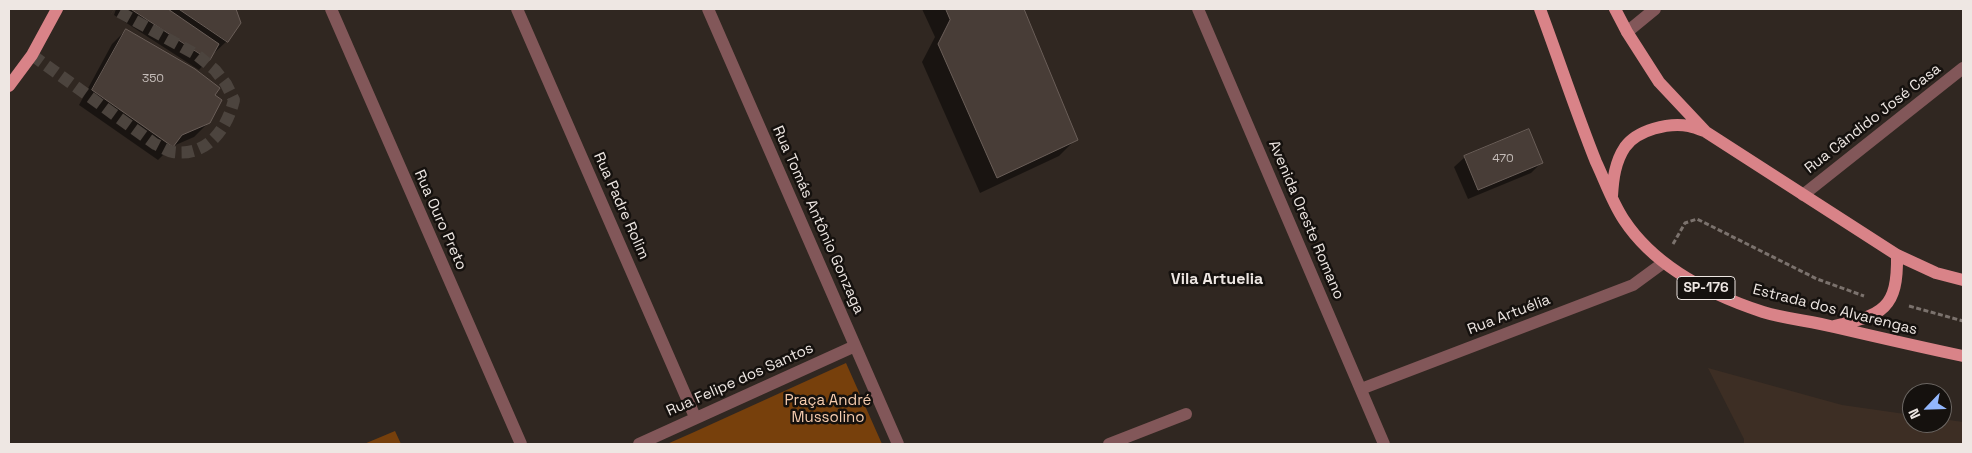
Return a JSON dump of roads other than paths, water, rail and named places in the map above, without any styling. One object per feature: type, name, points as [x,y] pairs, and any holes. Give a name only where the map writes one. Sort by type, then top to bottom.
[{"type":"main road","points":[[9,86],[32,55],[57,9]]},
{"type":"main road","name":"Estrada dos Alvarengas","points":[[1540,9],[1589,143],[1612,199],[1636,237],[1664,263],[1692,281],[1764,312],[1963,356]]},
{"type":"main road","points":[[1614,9],[1659,82],[1706,132]]},
{"type":"main road","points":[[1612,199],[1615,170],[1626,145],[1653,129],[1677,125],[1690,126],[1706,132],[1897,255],[1936,272],[1963,280]]},
{"type":"main road","points":[[1831,326],[1866,318],[1879,311],[1895,292],[1898,278],[1897,255]]},
{"type":"street","name":"Rua Ouro Preto","points":[[330,9],[521,444]]},
{"type":"street","name":"Rua Padre Rolim","points":[[517,9],[695,417]]},
{"type":"street","name":"Rua Tomás Antônio Gonzaga","points":[[708,9],[898,444]]},
{"type":"street","name":"Avenida Oreste Romano","points":[[1198,9],[1384,444]]},
{"type":"street","points":[[1627,32],[1655,9]]},
{"type":"street","name":"Rua Cândido José Casa","points":[[1803,195],[1963,68]]},
{"type":"street","name":"Rua Artuélia","points":[[1361,389],[1634,285],[1664,263]]},
{"type":"street","name":"Rua Felipe dos Santos","points":[[639,444],[855,346]]},
{"type":"street","points":[[1110,444],[1186,414]]},
{"type":"tunnel","points":[[32,55],[155,144],[173,152],[185,152],[196,150],[214,139],[221,131],[234,100],[226,84],[215,70],[197,55],[114,9]]},
{"type":"district","name":"Vila Artuelia","points":[[1217,280]]},
{"type":"park label","name":"Praça André Mussolino","points":[[828,410]]}]
